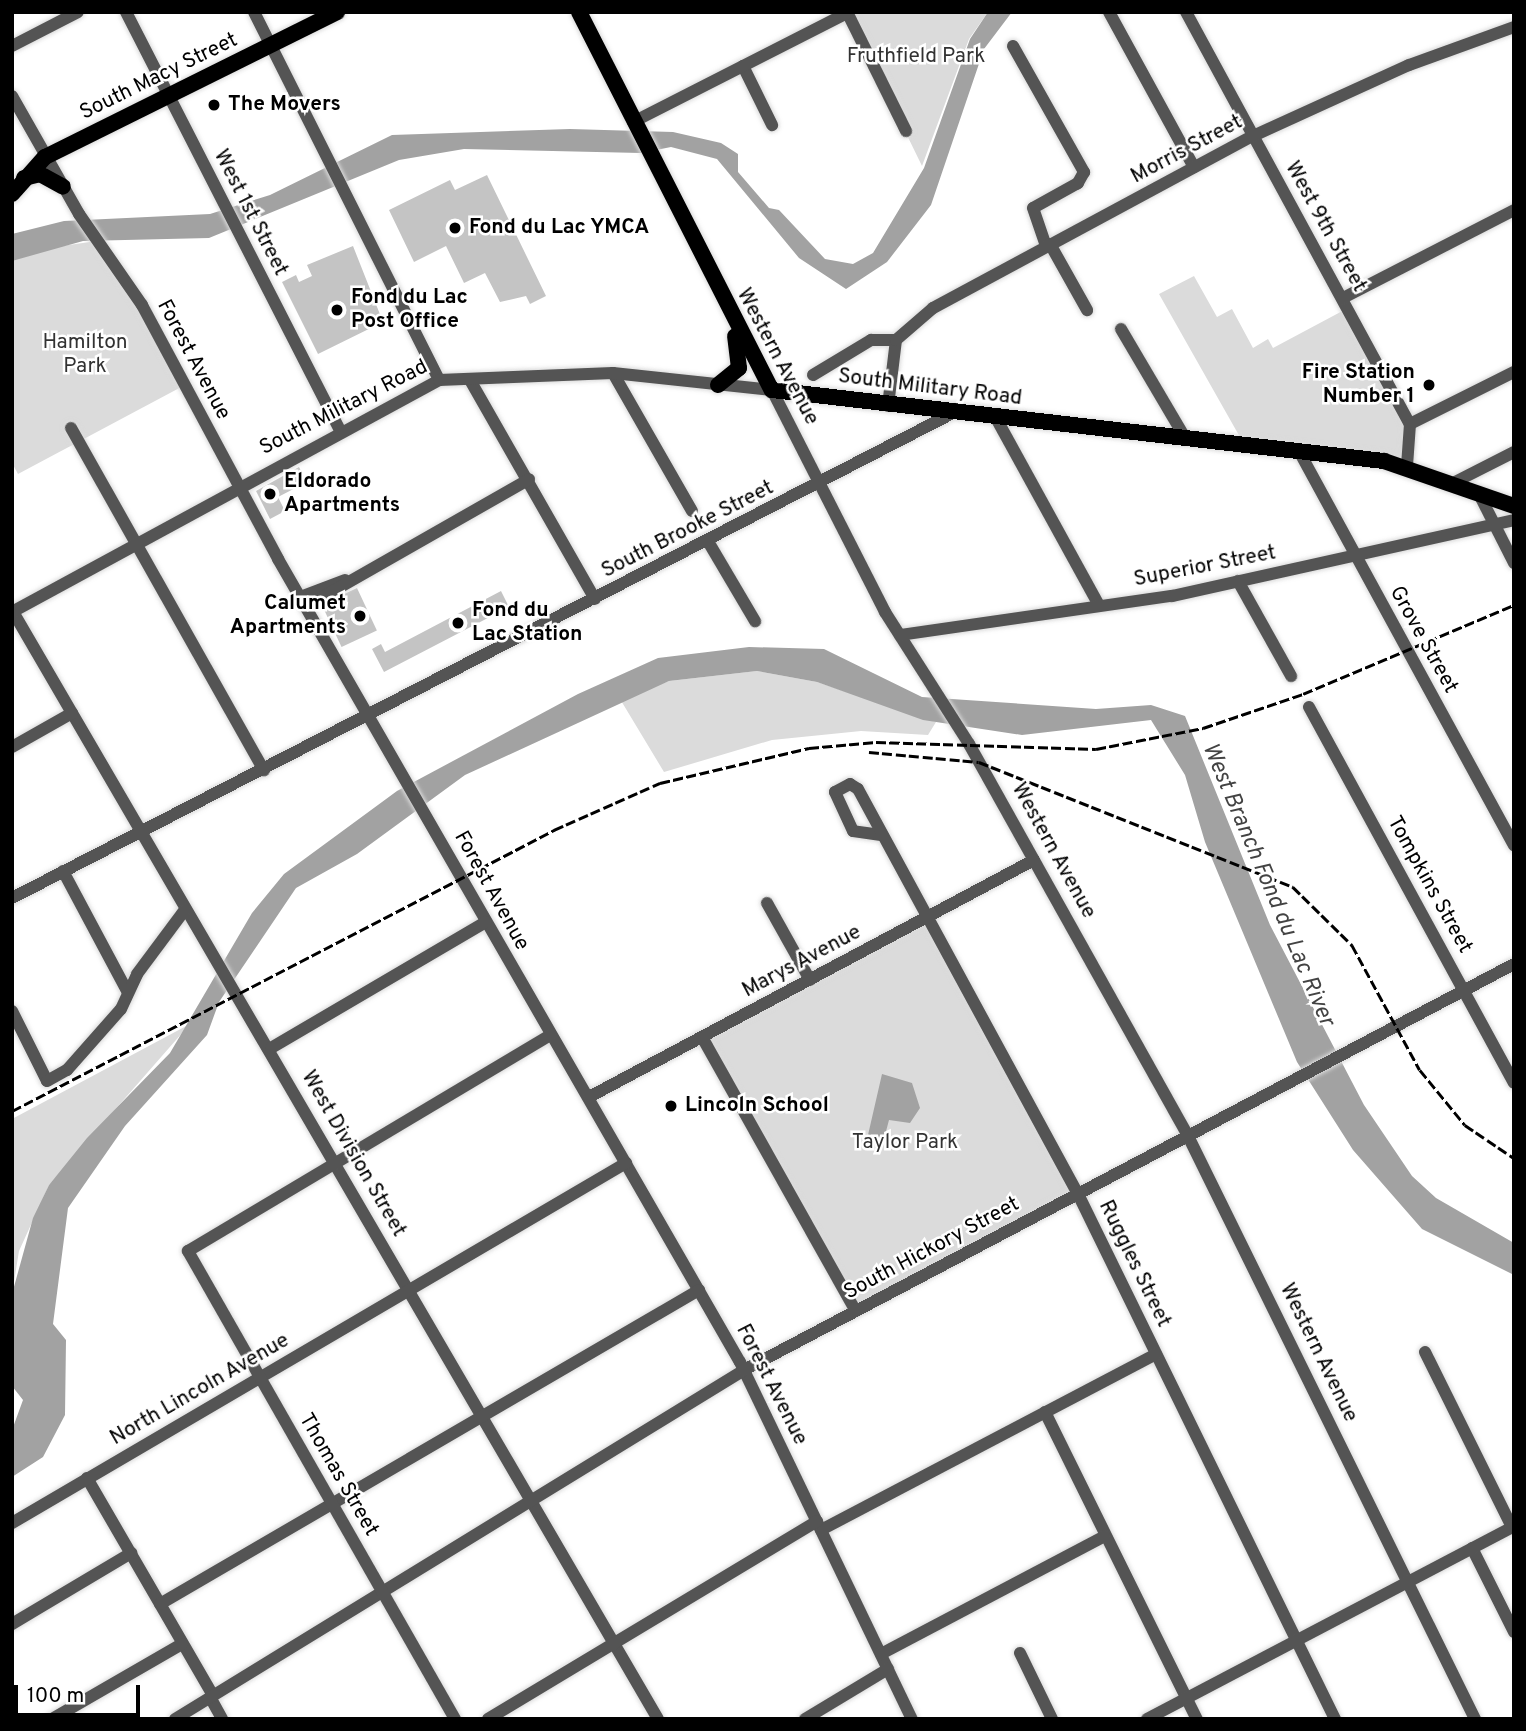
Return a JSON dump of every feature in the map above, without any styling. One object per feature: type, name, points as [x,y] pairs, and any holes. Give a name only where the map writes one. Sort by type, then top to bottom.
[{"type":"main road","name":"South Macy Street","points":[[12,194],[45,157],[337,12]]},
{"type":"main road","name":"Western Avenue","points":[[585,14],[635,126],[772,390]]},
{"type":"main road","points":[[24,178],[40,174],[63,187]]},
{"type":"main road","points":[[718,384],[740,362],[722,297]]},
{"type":"main road","name":"South Military Road","points":[[772,390],[888,406],[1184,436],[1406,466],[1514,506]]},
{"type":"street","points":[[12,46],[78,12]]},
{"type":"street","name":"West 1st Street","points":[[126,12],[340,431]]},
{"type":"street","points":[[254,12],[439,380]]},
{"type":"street","points":[[1109,12],[1194,167]]},
{"type":"street","name":"West 9th Street","points":[[1186,12],[1410,425]]},
{"type":"street","points":[[635,126],[743,66],[847,13],[906,131]]},
{"type":"street","name":"Morris Street","points":[[896,340],[927,312],[1253,136],[1409,65],[1514,27]]},
{"type":"street","points":[[1013,46],[1084,172],[1078,183],[1035,205],[1033,221],[1086,310]]},
{"type":"street","points":[[743,66],[772,125]]},
{"type":"street","name":"Forest Avenue","points":[[12,96],[82,218],[142,305],[303,602],[744,1370],[912,1719]]},
{"type":"street","points":[[1343,298],[1514,210]]},
{"type":"street","points":[[1121,329],[1184,436]]},
{"type":"street","points":[[813,375],[871,340],[896,340],[888,406]]},
{"type":"street","points":[[1406,466],[1410,425],[1514,372]]},
{"type":"street","points":[[613,373],[692,511]]},
{"type":"street","name":"South Military Road","points":[[13,611],[238,486],[439,380],[613,373],[772,390]]},
{"type":"street","points":[[470,380],[596,599]]},
{"type":"street","name":"Western Avenue","points":[[772,390],[900,635],[962,732],[1188,1136],[1475,1719]]},
{"type":"street","name":"South Brooke Street","points":[[12,898],[709,543],[953,413]]},
{"type":"street","points":[[996,418],[1099,605]]},
{"type":"street","points":[[71,428],[264,770]]},
{"type":"street","points":[[1455,482],[1514,452]]},
{"type":"street","name":"Grove Street","points":[[1300,453],[1514,845]]},
{"type":"street","points":[[303,602],[352,578],[529,479]]},
{"type":"street","points":[[1478,492],[1514,563]]},
{"type":"street","name":"Superior Street","points":[[900,635],[1238,581],[1514,520]]},
{"type":"street","points":[[709,543],[755,621]]},
{"type":"street","points":[[1238,581],[1291,676]]},
{"type":"street","name":"West Division Street","points":[[13,611],[184,911],[237,988],[334,1164],[658,1719]]},
{"type":"street","name":"Tompkins Street","points":[[1309,707],[1514,1083]]},
{"type":"street","points":[[12,747],[72,713]]},
{"type":"street","name":"Ruggles Street","points":[[881,835],[923,920],[1078,1194],[1335,1719]]},
{"type":"street","name":"Marys Avenue","points":[[589,1097],[1034,860]]},
{"type":"street","points":[[63,872],[127,991]]},
{"type":"street","points":[[767,903],[810,980]]},
{"type":"street","points":[[12,1011],[47,1081],[76,1059],[121,1009],[127,991],[184,911]]},
{"type":"street","points":[[271,1048],[486,922]]},
{"type":"street","name":"South Hickory Street","points":[[175,1719],[744,1370],[1514,964]]},
{"type":"street","points":[[334,1164],[551,1035]]},
{"type":"street","points":[[702,1037],[856,1311]]},
{"type":"street","name":"North Lincoln Avenue","points":[[12,1523],[626,1163]]},
{"type":"street","name":"Thomas Street","points":[[334,1164],[188,1251],[455,1719]]},
{"type":"street","points":[[160,1604],[699,1290]]},
{"type":"street","points":[[1147,1719],[1513,1526],[1425,1352]]},
{"type":"street","points":[[488,1719],[819,1525],[1156,1353]]},
{"type":"street","points":[[1045,1412],[1197,1719]]},
{"type":"street","points":[[87,1478],[160,1604],[222,1719]]},
{"type":"street","points":[[881,1654],[1105,1536]]},
{"type":"street","points":[[1472,1548],[1514,1632]]},
{"type":"street","points":[[12,1624],[131,1553]]},
{"type":"street","points":[[52,1719],[182,1644]]},
{"type":"street","points":[[1020,1653],[1052,1719]]},
{"type":"street","points":[[806,1719],[888,1669]]},
{"type":"green space","name":"Fruthfield Park","points":[[847,12],[988,12],[969,39],[922,166]]},
{"type":"green space","name":"Hamilton Park","points":[[97,241],[185,385],[18,474],[12,463],[12,261],[33,250]]},
{"type":"green space","points":[[1194,276],[1217,317],[1232,309],[1253,348],[1268,339],[1273,348],[1348,308],[1410,424],[1407,466],[1245,446],[1159,294]]},
{"type":"green space","points":[[757,671],[817,682],[936,722],[928,735],[861,731],[772,740],[664,772],[620,699],[669,681]]},
{"type":"green space","name":"Taylor Park","points":[[923,920],[1076,1196],[857,1317],[704,1041]]},
{"type":"green space","points":[[190,1024],[49,1185],[19,1251],[12,1294],[12,1119]]},
{"type":"shaded area","points":[[988,12],[1012,12],[984,49],[931,205],[887,262],[846,289],[799,258],[717,159],[671,147],[641,153],[464,149],[399,160],[209,238],[83,241],[12,261],[12,234],[64,221],[210,214],[270,195],[392,135],[570,129],[673,132],[721,143],[738,154],[738,172],[769,208],[779,210],[825,259],[853,264],[873,253],[924,168],[970,39]]},
{"type":"shaded area","points":[[749,647],[824,649],[922,697],[1096,709],[1151,705],[1185,716],[1270,925],[1364,1105],[1412,1176],[1436,1198],[1514,1243],[1514,1275],[1422,1229],[1353,1150],[1297,1062],[1205,842],[1185,775],[1151,720],[1022,735],[923,720],[817,682],[757,671],[669,681],[465,775],[357,854],[296,888],[219,1002],[207,1035],[125,1126],[68,1208],[53,1324],[66,1340],[65,1415],[43,1457],[12,1477],[12,1430],[23,1400],[12,1386],[12,1294],[33,1218],[49,1185],[87,1138],[170,1053],[252,913],[284,874],[397,791],[578,694],[658,658]]},
{"type":"shaded area","points":[[882,1074],[912,1083],[920,1108],[910,1123],[889,1120],[884,1139],[868,1135]]},
{"type":"building","name":"Fond du Lac YMCA","points":[[487,175],[546,296],[530,304],[526,296],[500,302],[485,273],[464,283],[446,246],[414,262],[389,210],[450,180],[455,190]]},
{"type":"building","name":"Fond du Lac Post Office","points":[[353,246],[383,322],[318,354],[282,282],[296,275],[299,282],[312,276],[307,265]]},
{"type":"building","name":"Eldorado Apartments","points":[[299,467],[307,482],[278,497],[285,511],[270,519],[256,491]]},
{"type":"building","name":"Calumet Apartments","points":[[357,588],[377,631],[342,647],[322,604]]},
{"type":"building","name":"Fond du Lac Station","points":[[501,591],[509,607],[384,672],[372,649],[381,644],[385,652]]},
{"type":"railway","points":[[12,1111],[554,830],[660,783],[809,748],[876,742],[1096,749],[1203,728],[1303,694],[1514,605]]},
{"type":"railway","points":[[869,752],[979,762],[1293,887],[1352,945],[1420,1070],[1465,1125],[1514,1158]]},
{"type":"place","name":"The Movers","points":[[214,105]]},
{"type":"place","name":"Fond du Lac YMCA","points":[[455,228]]},
{"type":"place","name":"Fond du Lac Post Office","points":[[337,310]]},
{"type":"place","name":"Fire Station Number 1","points":[[1429,385]]},
{"type":"place","name":"Eldorado Apartments","points":[[270,494]]},
{"type":"place","name":"Calumet Apartments","points":[[360,616]]},
{"type":"place","name":"Fond du Lac Station","points":[[458,623]]},
{"type":"place","name":"Lincoln School","points":[[671,1106]]},
{"type":"water label","name":"West Branch Fond du Lac River","points":[[1267,885]]}]
